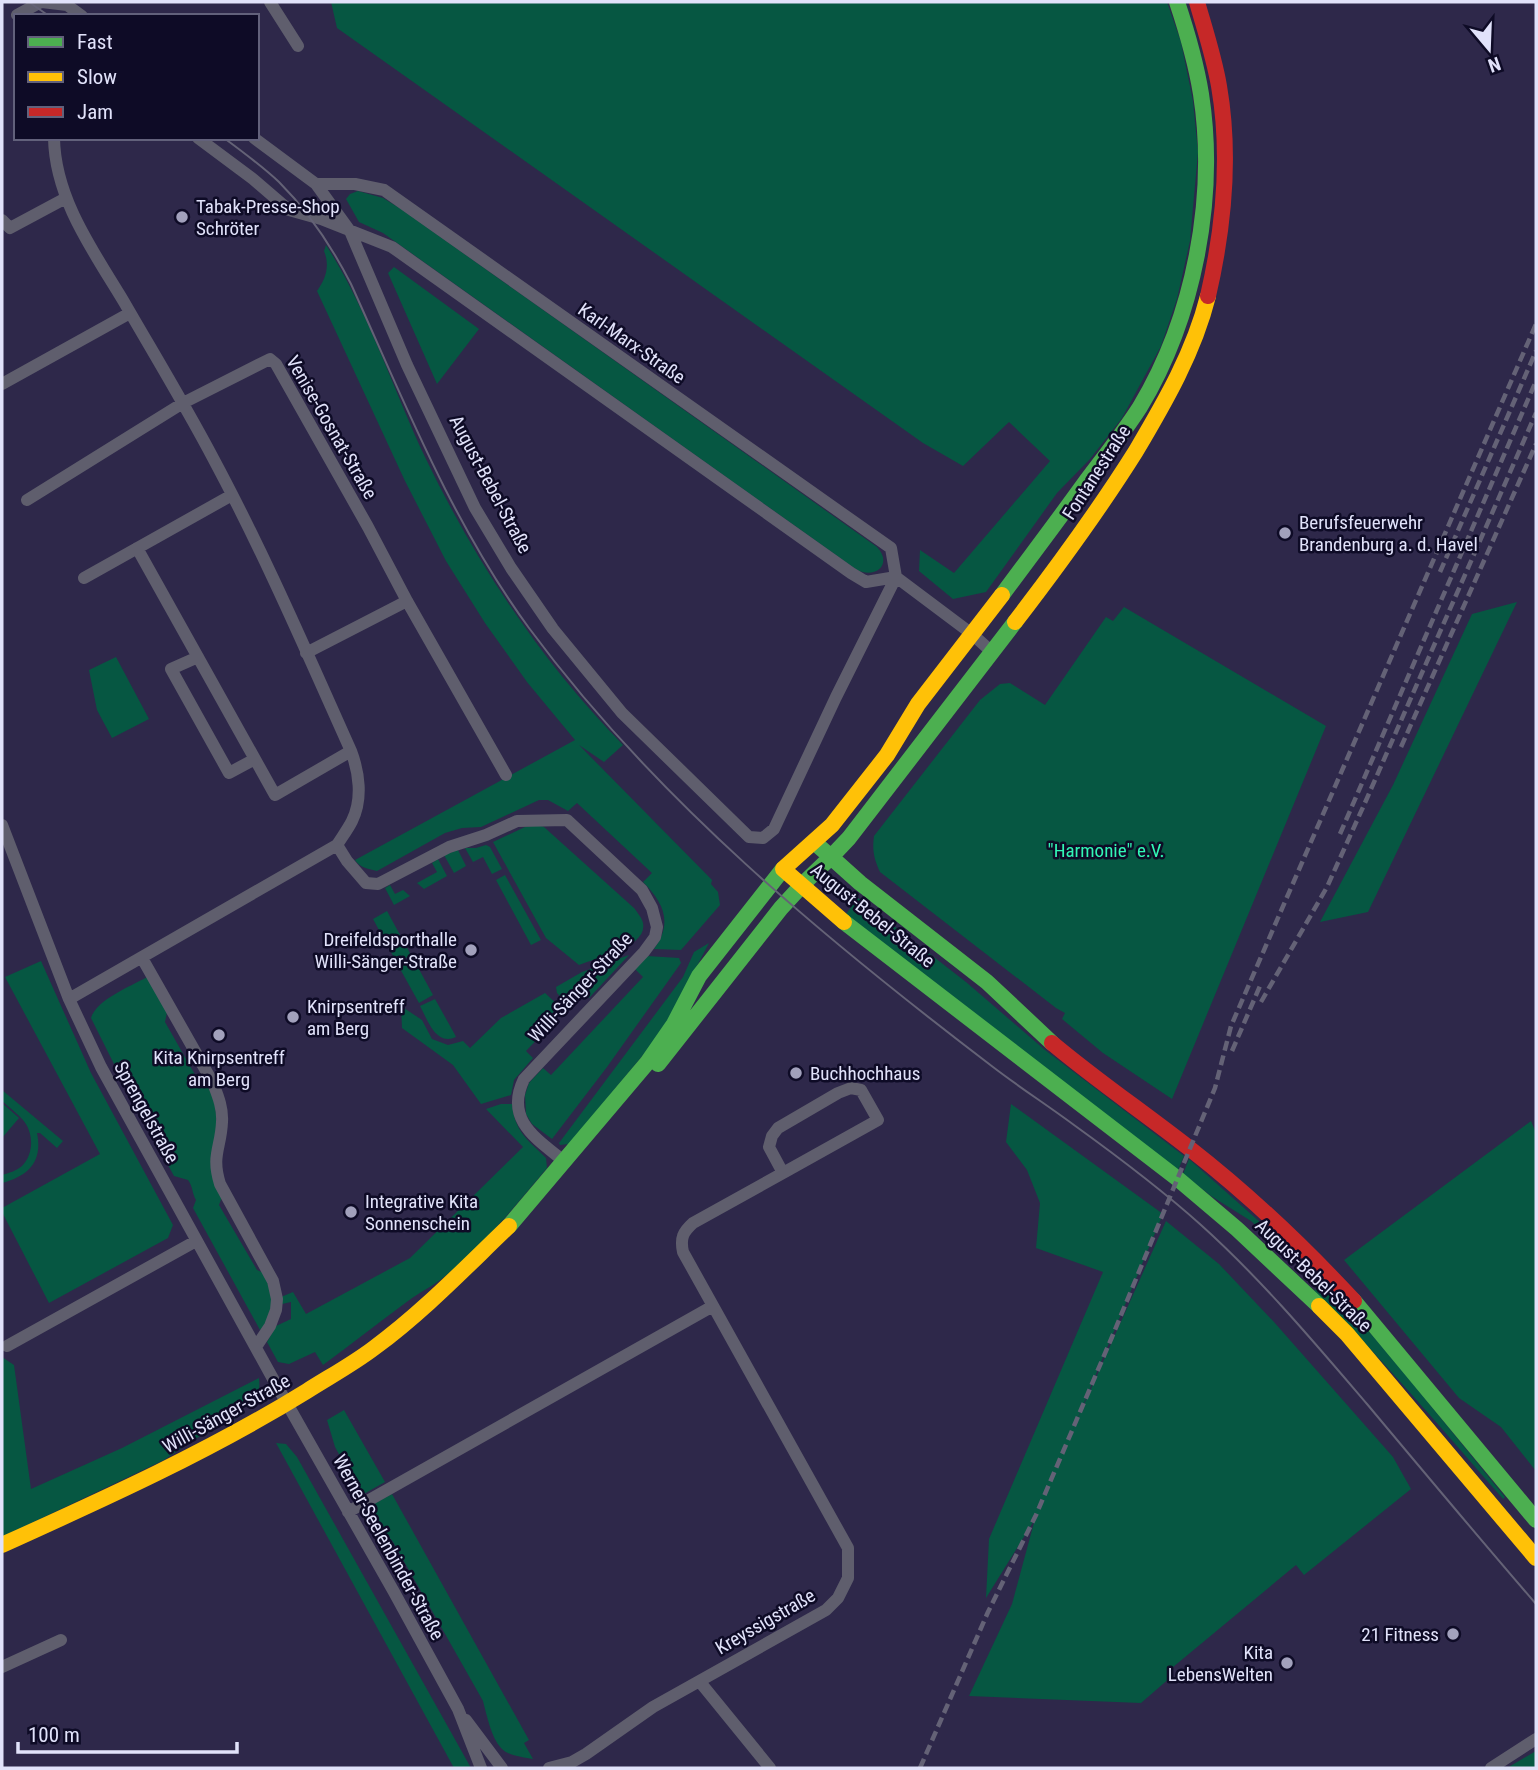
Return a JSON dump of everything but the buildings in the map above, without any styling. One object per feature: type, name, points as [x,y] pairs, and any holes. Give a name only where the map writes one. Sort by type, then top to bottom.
[{"type":"main road","name":"Fontanestraße","points":[[814,842],[832,825],[887,755],[918,704],[1092,474],[1140,406],[1159,369],[1181,315],[1192,277],[1200,237],[1205,186],[1206,157],[1197,75],[1188,34],[1177,2]]},
{"type":"main road","name":"Fontanestraße","points":[[802,885],[849,838],[1071,548],[1138,446],[1180,371],[1209,289],[1225,194],[1224,119],[1217,71],[1198,2]]},
{"type":"main road","name":"August-Bebel-Straße","points":[[1536,1520],[1368,1317],[1322,1267],[1275,1222],[1190,1149],[1077,1064],[987,982],[860,883],[814,842],[783,869],[834,914],[1178,1179],[1237,1229],[1347,1334],[1536,1558]]},
{"type":"main road","name":"Willi-Sänger-Straße","points":[[2,1545],[181,1462],[257,1422],[374,1348],[434,1299],[511,1224],[647,1063],[674,1024],[699,976],[783,869]]},
{"type":"main road","name":"Willi-Sänger-Straße","points":[[609,1109],[652,1071],[681,1038],[802,885]]},
{"type":"street","points":[[20,14],[42,2],[67,5],[79,14]]},
{"type":"street","points":[[270,2],[298,46]]},
{"type":"street","points":[[54,140],[58,170],[66,198],[183,403],[232,495],[351,751],[358,777],[353,820],[337,845],[69,999]]},
{"type":"street","points":[[201,140],[289,210],[321,219],[392,247],[851,573],[866,582],[896,577],[992,652]]},
{"type":"street","points":[[257,140],[316,184],[350,232]]},
{"type":"street","name":"Karl-Marx-Straße","points":[[316,184],[355,184],[384,190],[891,548],[896,577]]},
{"type":"street","points":[[2,220],[10,228],[66,198]]},
{"type":"street","name":"August-Bebel-Straße","points":[[350,232],[407,365],[475,508],[510,568],[553,629],[622,713],[749,837],[763,838],[774,829],[896,577]]},
{"type":"street","points":[[2,384],[130,313]]},
{"type":"street","name":"Venise-Gosnat-Straße","points":[[27,500],[183,403],[270,359],[276,364],[506,775]]},
{"type":"street","points":[[84,578],[232,495]]},
{"type":"street","points":[[138,548],[275,795],[351,751]]},
{"type":"street","points":[[306,653],[407,601]]},
{"type":"street","points":[[198,657],[172,669],[229,773],[255,759]]},
{"type":"street","name":"Willi-Sänger-Straße","points":[[337,845],[366,883],[378,884],[449,847],[517,821],[568,820],[642,890],[652,908],[657,927],[654,937],[644,952],[524,1079],[517,1092],[519,1115],[530,1133],[565,1162]]},
{"type":"street","name":"Sprengelstraße","points":[[2,825],[69,999],[101,1067],[288,1404]]},
{"type":"street","points":[[142,958],[213,1083],[223,1121],[215,1154],[215,1170],[220,1184],[274,1281],[276,1310],[270,1326],[256,1347]]},
{"type":"street","name":"Kreyssigstraße","points":[[549,1768],[569,1765],[653,1707],[825,1610],[838,1598],[848,1578],[848,1548],[683,1252],[681,1241],[684,1231],[706,1215],[783,1173],[878,1120],[860,1090],[851,1088],[838,1093],[778,1128],[769,1147],[783,1173]]},
{"type":"street","points":[[7,1346],[196,1241]]},
{"type":"street","points":[[348,1512],[713,1306]]},
{"type":"street","name":"Werner-Seelenbinder-Straße","points":[[288,1404],[457,1709],[481,1768]]},
{"type":"street","points":[[2,1667],[61,1640]]},
{"type":"street","points":[[700,1682],[770,1768]]},
{"type":"street","name":"Werner-Seelenbinder-Straße","points":[[457,1709],[502,1768]]},
{"type":"street","points":[[1491,1768],[1536,1739]]},
{"type":"green space","points":[[331,2],[1167,2],[1181,42],[1193,101],[1198,152],[1190,241],[1177,299],[1161,346],[1122,418],[1090,459],[1057,493],[986,592],[953,599],[919,571],[920,550],[954,573],[1050,461],[1009,422],[963,466],[923,443],[337,28]]},
{"type":"green space","points":[[358,191],[383,198],[401,209],[877,547],[882,553],[883,564],[870,573],[857,570],[383,233],[359,222],[346,199]]},
{"type":"green space","points":[[326,245],[355,296],[425,457],[488,573],[538,645],[593,713],[623,745],[604,762],[579,745],[712,880],[711,884],[718,892],[720,905],[681,950],[654,949],[663,931],[664,914],[643,882],[652,873],[577,803],[568,811],[548,800],[539,800],[481,827],[462,828],[445,833],[377,871],[362,866],[355,860],[575,740],[527,682],[485,623],[446,561],[405,481],[317,291],[326,272]]},
{"type":"green space","points":[[394,267],[479,329],[437,384],[388,273]]},
{"type":"green space","points":[[1517,602],[1368,912],[1320,922],[1393,785],[1472,614]]},
{"type":"green space","name":"\"Harmonie\" e.V.","points":[[1124,607],[1326,726],[1172,1099],[1103,1053],[1062,1019],[1065,1013],[880,872],[873,850],[874,836],[980,700],[1000,684],[1010,683],[1045,705],[1106,617],[1113,621]]},
{"type":"green space","points":[[116,657],[149,719],[112,738],[97,710],[89,670]]},
{"type":"green space","points":[[525,827],[544,827],[634,908],[643,923],[638,939],[619,950],[579,965],[546,938],[493,842]]},
{"type":"green space","points":[[486,845],[490,847],[502,869],[492,874],[483,857],[473,862],[465,848]]},
{"type":"green space","points":[[458,850],[466,866],[454,873],[444,855]]},
{"type":"green space","points":[[438,859],[447,876],[424,889],[417,883],[437,872],[432,863]]},
{"type":"green space","points":[[505,875],[541,940],[531,945],[496,880]]},
{"type":"green space","points":[[390,885],[395,894],[403,890],[410,896],[394,905],[385,888]]},
{"type":"green space","points":[[858,898],[966,982],[1045,1050],[1184,1156],[1178,1170],[846,914]]},
{"type":"green space","points":[[387,911],[411,955],[397,963],[373,919]]},
{"type":"green space","points":[[709,943],[663,1031],[569,1144],[560,1145],[683,977],[694,952]]},
{"type":"green space","points":[[629,955],[589,998],[577,987],[567,998],[563,999],[557,993],[556,987],[582,972]]},
{"type":"green space","points":[[647,956],[679,958],[681,963],[552,1139],[532,1124],[526,1114],[525,1095],[529,1083],[543,1068],[551,1075],[643,977],[635,969]]},
{"type":"green space","points":[[414,960],[433,995],[419,1003],[399,967]]},
{"type":"green space","points":[[41,961],[91,1073],[173,1225],[168,1238],[49,1303],[2,1208],[100,1154],[5,977]]},
{"type":"green space","points":[[147,977],[167,1012],[165,1022],[198,1080],[207,1083],[215,1101],[222,1197],[219,1205],[257,1270],[264,1273],[271,1296],[272,1310],[260,1330],[193,1208],[196,1200],[190,1183],[174,1176],[91,1018],[94,1011],[107,999]]},
{"type":"green space","points":[[545,993],[559,1006],[546,1020],[551,1025],[526,1051],[533,1058],[514,1080],[511,1095],[481,1104],[453,1065],[402,1028],[401,1006],[422,1020],[432,1039],[448,1045],[463,1041],[470,1048],[501,1018]]},
{"type":"green space","points":[[435,999],[456,1037],[443,1038],[430,1025],[420,1006]]},
{"type":"green space","points":[[2,1090],[63,1141],[57,1148],[37,1133],[38,1152],[32,1166],[19,1176],[2,1183],[2,1175],[17,1169],[26,1161],[31,1137],[27,1125],[2,1101]]},
{"type":"green space","points":[[2,1103],[19,1118],[2,1138]]},
{"type":"green space","points":[[512,1104],[519,1128],[546,1158],[547,1168],[511,1211],[444,1277],[323,1365],[315,1352],[289,1364],[278,1362],[267,1342],[276,1326],[291,1319],[291,1302],[282,1304],[281,1297],[293,1292],[306,1314],[410,1258],[523,1147],[486,1109]]},
{"type":"green space","points":[[1011,1104],[1163,1214],[1073,1429],[1166,1221],[1219,1264],[1274,1322],[1393,1457],[1411,1489],[1304,1575],[1296,1565],[1167,1672],[1171,1677],[1141,1703],[969,1696],[1012,1604],[1035,1519],[986,1598],[989,1539],[1103,1272],[1036,1248],[1040,1203],[1027,1170],[1006,1142]]},
{"type":"green space","points":[[1531,1121],[1536,1133],[1536,1471],[1501,1427],[1459,1398],[1344,1260]]},
{"type":"green space","points":[[1189,1159],[1297,1255],[1295,1258],[1291,1258],[1251,1221],[1211,1196],[1183,1174]]},
{"type":"green space","points":[[1324,1281],[1388,1353],[1505,1497],[1503,1499],[1387,1367],[1314,1291]]},
{"type":"green space","points":[[2,1357],[14,1365],[31,1489],[122,1448],[259,1378],[259,1391],[256,1399],[237,1411],[240,1416],[195,1439],[164,1460],[2,1537]]},
{"type":"green space","points":[[344,1410],[385,1482],[362,1495],[335,1447],[327,1420]]},
{"type":"green space","points":[[276,1443],[286,1444],[297,1457],[471,1768],[454,1768]]},
{"type":"green space","points":[[392,1494],[529,1740],[524,1743],[533,1759],[516,1756],[501,1748],[490,1726],[483,1701],[393,1542],[368,1507]]},
{"type":"green space","points":[[1536,1751],[1536,1768],[1507,1768]]},
{"type":"tram line","points":[[29,2],[46,14]]},
{"type":"tram line","points":[[227,140],[279,182],[328,243],[351,284],[410,417],[453,504],[501,588],[578,691],[631,751],[745,864],[806,917],[993,1067],[1139,1173],[1223,1246],[1307,1335],[1536,1604]]},
{"type":"railway","points":[[920,1768],[988,1612],[1036,1515],[1112,1337],[1215,1088],[1231,1026],[1536,324]]},
{"type":"railway","points":[[1440,572],[1536,351]]},
{"type":"railway","points":[[1340,834],[1536,381]]},
{"type":"railway","points":[[1261,1002],[1327,887],[1536,413]]},
{"type":"railway","points":[[1401,747],[1536,444]]},
{"type":"railway","points":[[1232,1051],[1260,986]]},
{"type":"traffic: fast","points":[[1002,595],[1140,407],[1175,335],[1187,296],[1203,215],[1205,134],[1197,71],[1177,2]]},
{"type":"traffic: fast","points":[[1015,622],[849,838],[831,857],[860,883],[987,982],[1052,1043]]},
{"type":"traffic: fast","points":[[658,1064],[781,908],[831,857],[814,842]]},
{"type":"traffic: fast","points":[[509,1226],[647,1063],[674,1024],[699,976],[783,869]]},
{"type":"traffic: fast","points":[[844,922],[1178,1179],[1237,1229],[1319,1306]]},
{"type":"traffic: fast","points":[[1354,1301],[1536,1520]]},
{"type":"traffic: slow","points":[[1015,622],[1078,538],[1136,451],[1187,357],[1208,296]]},
{"type":"traffic: slow","points":[[844,922],[783,869],[832,825],[887,755],[918,704],[1002,595]]},
{"type":"traffic: slow","points":[[2,1545],[195,1454],[349,1365],[410,1320],[509,1226]]},
{"type":"traffic: slow","points":[[1319,1306],[1347,1334],[1536,1558]]},
{"type":"traffic: jam","points":[[1197,2],[1217,75],[1225,139],[1222,218],[1208,296]]},
{"type":"traffic: jam","points":[[1052,1043],[1189,1148],[1254,1202],[1354,1301]]},
{"type":"place","name":"Tabak-Presse-Shop Schröter","points":[[182,217]]},
{"type":"place","name":"Berufsfeuerwehr Brandenburg a. d. Havel","points":[[1285,533]]},
{"type":"place","name":"Dreifeldsporthalle Willi-Sänger-Straße","points":[[471,950]]},
{"type":"place","name":"Knirpsentreff am Berg","points":[[293,1017]]},
{"type":"place","name":"Kita Knirpsentreff am Berg","points":[[219,1035]]},
{"type":"place","name":"Buchhochhaus","points":[[796,1073]]},
{"type":"place","name":"Integrative Kita Sonnenschein","points":[[351,1212]]},
{"type":"place","name":"21 Fitness","points":[[1453,1634]]},
{"type":"place","name":"Kita LebensWelten","points":[[1287,1663]]}]
